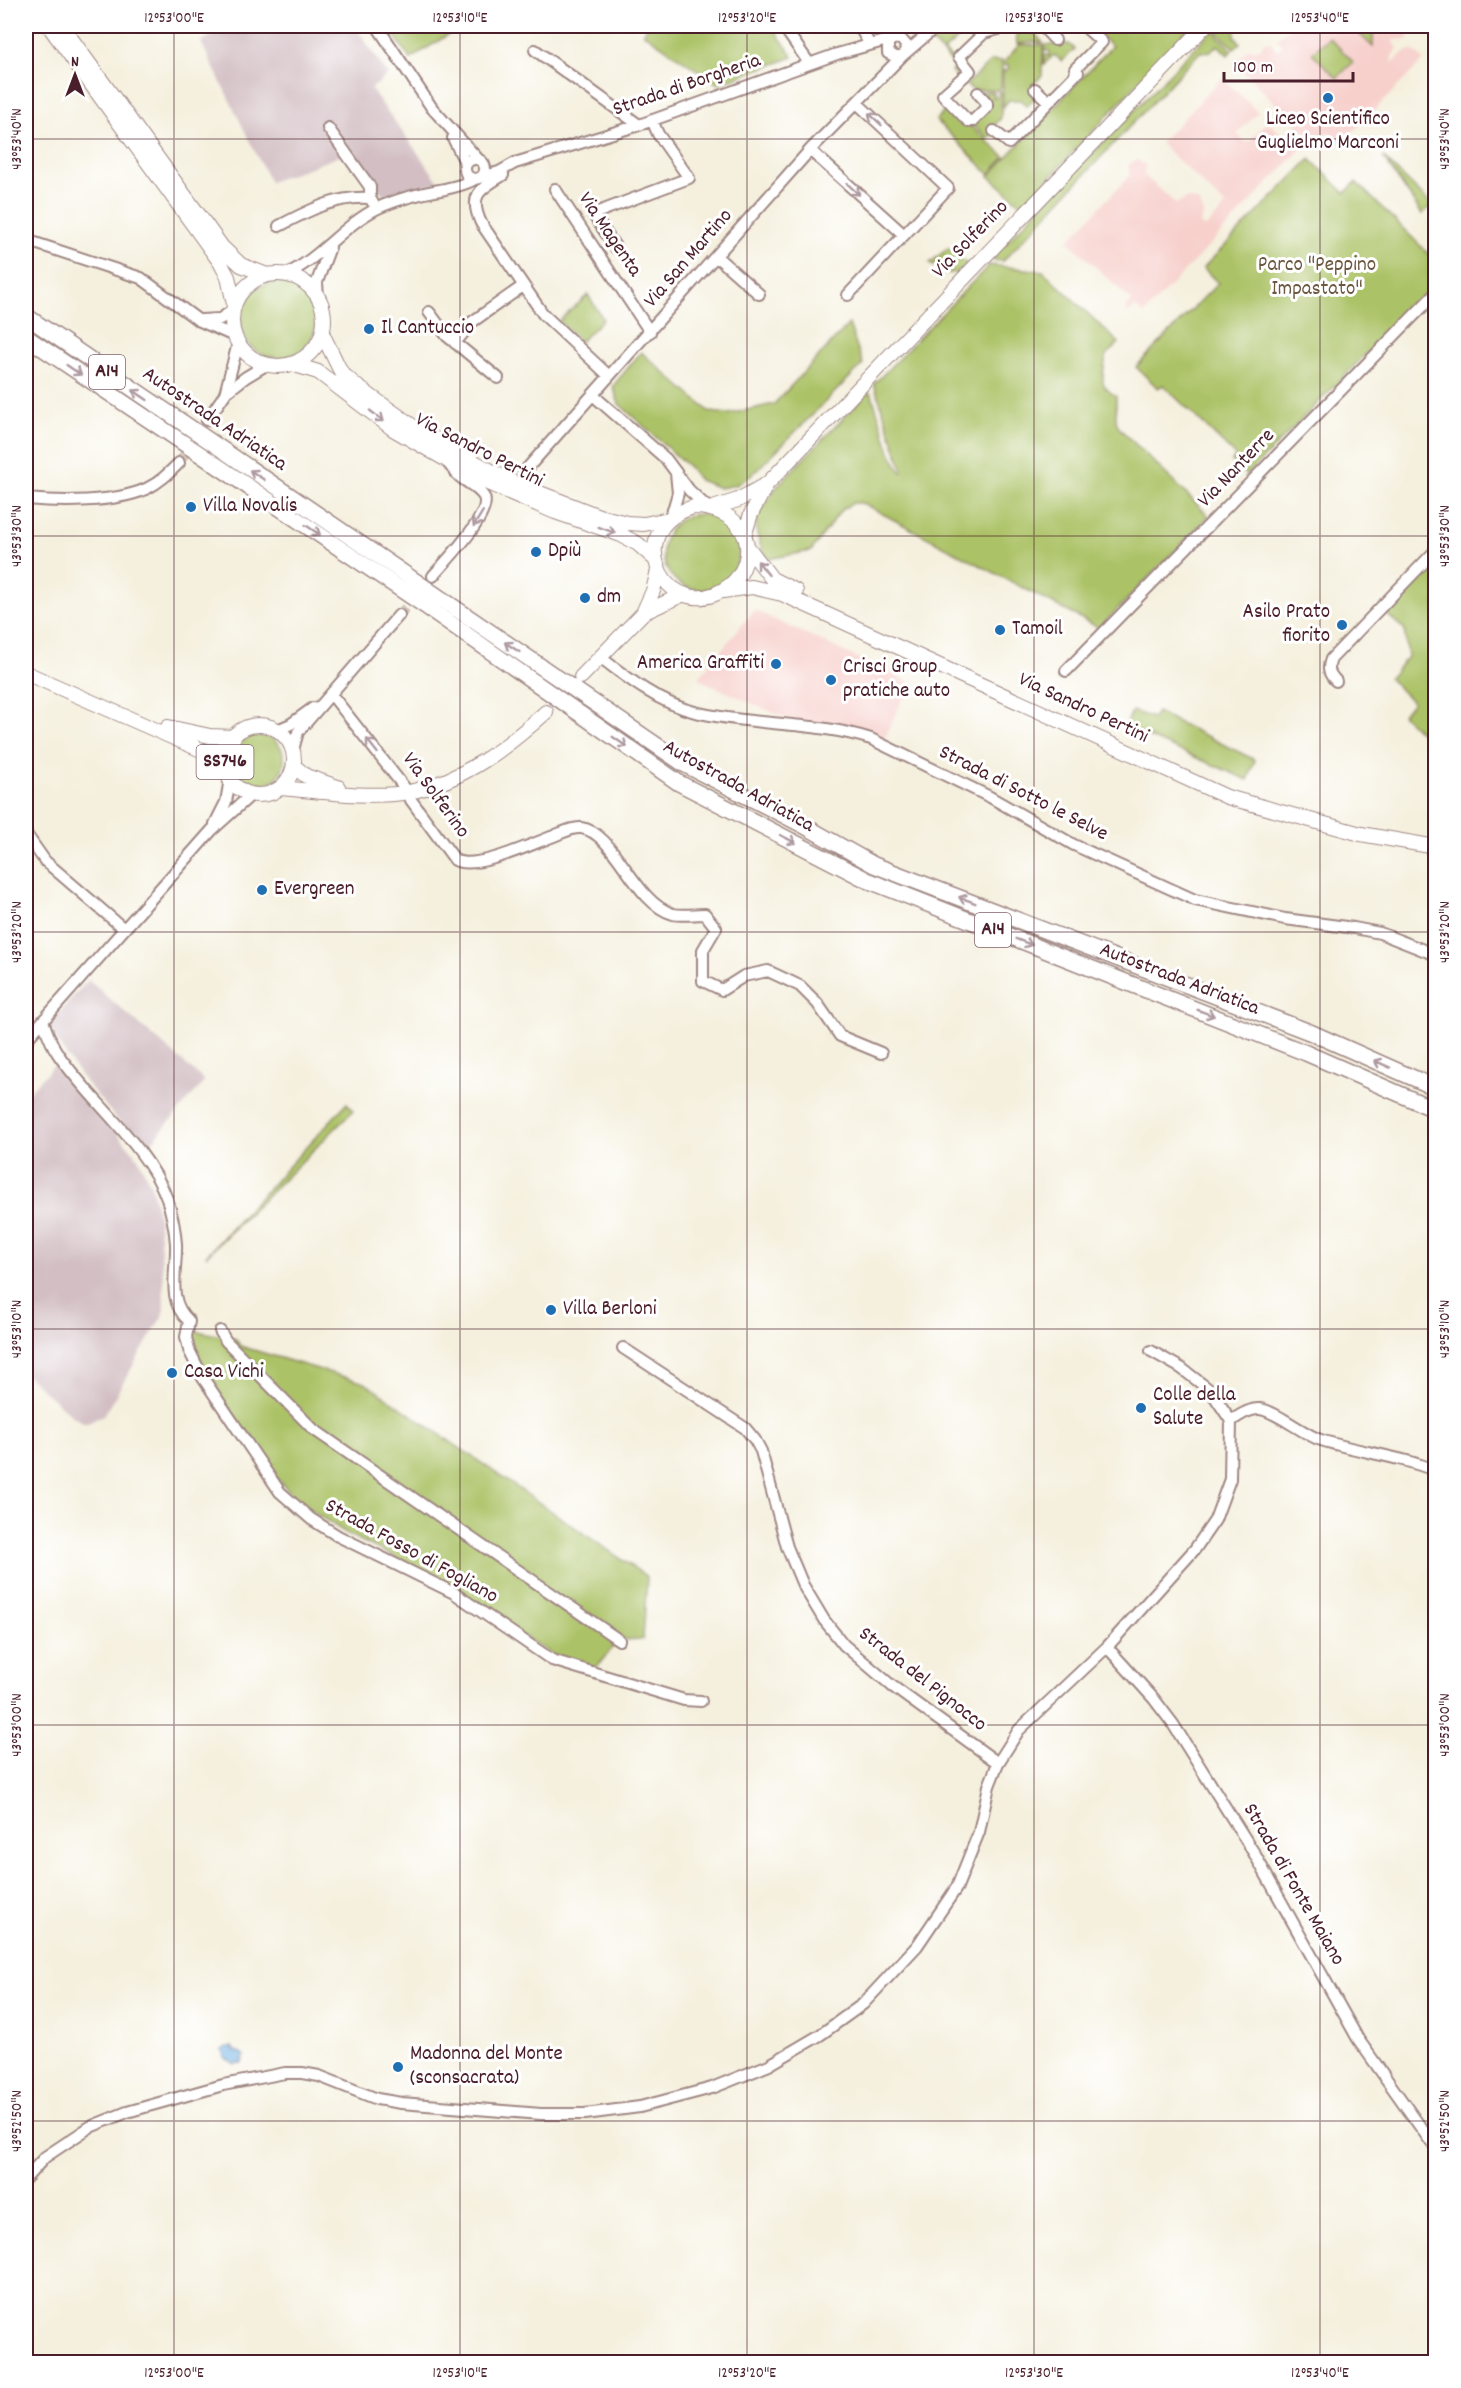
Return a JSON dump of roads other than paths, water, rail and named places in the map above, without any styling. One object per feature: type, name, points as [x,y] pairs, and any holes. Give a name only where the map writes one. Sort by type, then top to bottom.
[{"type":"highway","name":"Autostrada Adriatica","points":[[26,316],[684,764],[803,825],[874,865],[1312,1033],[1436,1088]]},
{"type":"highway","name":"Autostrada Adriatica","points":[[26,337],[419,602],[679,783],[867,880],[1306,1053],[1436,1110]]},
{"type":"main road","points":[[49,26],[220,262],[228,277],[233,307],[232,324],[236,340],[255,360],[266,364]]},
{"type":"main road","points":[[62,26],[226,252],[250,270],[298,279],[310,287],[318,298]]},
{"type":"main road","name":"Via Solferino","points":[[710,507],[738,500],[766,484],[1205,26]]},
{"type":"main road","points":[[233,307],[242,291],[253,281],[267,275]]},
{"type":"main road","name":"Via Sandro Pertini","points":[[318,298],[323,315],[322,333],[341,372],[355,385],[411,425],[514,483],[599,516],[627,523],[644,524],[670,518],[688,508],[710,507],[725,514],[772,579],[1059,714],[1207,780],[1308,814],[1362,827],[1436,839]]},
{"type":"main road","points":[[292,364],[305,357],[315,346],[322,333]]},
{"type":"main road","name":"Via Sandro Pertini","points":[[266,364],[280,366],[292,364],[318,372],[393,429],[447,462],[507,492],[638,544],[657,565],[665,580],[684,594],[697,597],[710,596],[723,591],[752,587],[782,594],[1227,797],[1361,834],[1436,847]]},
{"type":"main road","name":"Via Solferino","points":[[746,540],[751,514],[766,484]]},
{"type":"main road","points":[[581,677],[643,613],[653,591],[657,565],[656,540],[661,528],[670,518]]},
{"type":"main road","points":[[723,591],[740,573],[746,540]]},
{"type":"main road","points":[[643,613],[684,594]]},
{"type":"main road","name":"SS746","points":[[26,673],[224,760]]},
{"type":"main road","name":"SS746","points":[[293,750],[284,735],[277,730],[266,726],[254,726],[243,729],[234,737],[225,752],[224,760],[230,779],[236,786],[252,794],[262,795],[280,788],[382,794],[408,792],[442,782],[480,764],[508,746],[546,712]]},
{"type":"main road","name":"SS746","points":[[126,716],[192,733],[234,737]]},
{"type":"main road","points":[[293,750],[294,766]]},
{"type":"main road","name":"SS746","points":[[280,788],[294,766],[306,776],[354,792]]},
{"type":"street","points":[[377,26],[432,108],[485,167],[478,178],[469,177],[464,160],[447,127]]},
{"type":"street","points":[[783,26],[809,63]]},
{"type":"street","points":[[860,26],[870,45],[889,54],[898,58],[904,54],[906,45],[896,39],[887,45],[889,54]]},
{"type":"street","name":"Strada di Borgheria","points":[[447,188],[471,159],[498,165],[515,163],[652,120],[809,63],[936,26]]},
{"type":"street","name":"Strada di Borgheria","points":[[904,54],[936,26]]},
{"type":"street","points":[[978,93],[987,106],[973,121],[968,121],[943,95],[970,71],[959,57],[984,33],[1009,26]]},
{"type":"street","points":[[1042,26],[1055,40]]},
{"type":"street","points":[[994,131],[1009,143],[1078,72],[1075,69],[1102,42],[1083,26]]},
{"type":"street","points":[[535,50],[639,124]]},
{"type":"street","name":"Via San Martino","points":[[885,74],[889,54]]},
{"type":"street","name":"Via San Martino","points":[[524,472],[594,396],[609,376],[810,150],[904,54]]},
{"type":"street","points":[[1035,89],[1049,102]]},
{"type":"street","points":[[848,295],[948,188],[857,103]]},
{"type":"street","points":[[616,248],[593,214],[689,178],[658,134],[652,120]]},
{"type":"street","points":[[328,128],[370,188],[370,198],[377,208]]},
{"type":"street","points":[[810,150],[903,234]]},
{"type":"street","points":[[537,156],[479,191],[475,200],[475,211],[543,314],[558,331],[609,376]]},
{"type":"street","name":"Strada di Borgheria","points":[[285,275],[307,263],[351,225],[377,208],[402,199],[468,184],[515,163]]},
{"type":"street","name":"Via Magenta","points":[[555,189],[650,332]]},
{"type":"street","points":[[279,226],[309,210],[334,201],[354,196],[370,198]]},
{"type":"street","points":[[26,240],[141,279],[198,320],[236,340],[225,393]]},
{"type":"street","name":"Strada di Borgheria","points":[[318,298],[317,282],[331,244]]},
{"type":"street","points":[[717,257],[759,294]]},
{"type":"street","points":[[455,343],[472,322],[523,286]]},
{"type":"street","name":"Via Nanterre","points":[[1066,671],[1436,293]]},
{"type":"street","points":[[198,320],[220,320],[233,307]]},
{"type":"street","points":[[429,312],[442,331],[498,378]]},
{"type":"street","points":[[207,420],[225,393],[266,364]]},
{"type":"street","points":[[594,396],[675,470],[689,490],[710,507]]},
{"type":"street","points":[[433,576],[482,515],[485,506],[484,498],[479,491],[458,476],[447,462]]},
{"type":"street","points":[[26,499],[86,499],[123,496],[145,490],[156,484],[179,463]]},
{"type":"street","points":[[670,518],[678,493],[675,470]]},
{"type":"street","points":[[1333,678],[1328,667],[1330,658],[1436,550]]},
{"type":"street","points":[[293,750],[298,732],[331,697],[399,615]]},
{"type":"street","name":"Strada di Sotto le Selve","points":[[600,657],[656,695],[693,712],[719,717],[798,724],[852,733],[871,739],[990,797],[1074,845],[1196,900],[1285,919],[1380,933],[1436,955]]},
{"type":"street","points":[[277,730],[291,724],[331,697]]},
{"type":"street","name":"Via Solferino","points":[[331,697],[408,792],[411,801],[455,860],[462,863],[506,854],[567,831],[579,828],[590,830],[604,843],[642,892],[660,909],[674,915],[705,914],[716,928],[703,950],[703,981],[722,990],[744,976],[768,971],[800,986],[818,1003],[840,1035],[881,1053]]},
{"type":"street","points":[[212,830],[226,802],[230,779]]},
{"type":"street","points":[[26,1040],[212,830],[252,794]]},
{"type":"street","points":[[26,834],[45,861],[124,930]]},
{"type":"street","name":"Strada Fosso di Fogliano","points":[[43,1021],[57,1053],[158,1179],[174,1223],[175,1301],[181,1314],[189,1322],[186,1338],[189,1350],[203,1378],[280,1492],[311,1519],[338,1536],[454,1593],[552,1660],[568,1667],[684,1700],[700,1701]]},
{"type":"street","points":[[220,1331],[226,1341],[313,1429],[619,1640]]},
{"type":"street","name":"Strada del Pignocco","points":[[623,1348],[745,1428],[761,1451],[787,1546],[803,1585],[824,1620],[844,1645],[892,1686],[998,1763]]},
{"type":"street","points":[[26,2178],[45,2157],[90,2127],[127,2112],[223,2085],[285,2073],[319,2076],[377,2099],[401,2103],[541,2114],[585,2115],[640,2108],[712,2088],[769,2065],[820,2035],[863,2004],[917,1946],[957,1887],[979,1832],[989,1786],[998,1763],[1019,1730],[1107,1647],[1195,1549],[1215,1520],[1230,1479],[1231,1421],[1211,1391],[1181,1368],[1151,1351]]},
{"type":"street","points":[[1231,1421],[1258,1408],[1318,1439],[1436,1471]]},
{"type":"street","name":"Strada di Fonte Maiano","points":[[1107,1647],[1154,1699],[1173,1724],[1254,1853],[1358,2038],[1436,2149]]},
{"type":"water","points":[[232,2047],[244,2056],[242,2063],[234,2064],[224,2057],[222,2050]]},
{"type":"tunnel","points":[[179,463],[207,420]]},
{"type":"tunnel","points":[[399,615],[417,595]]},
{"type":"place","name":"Liceo Scientifico Guglielmo Marconi","points":[[1328,98]]},
{"type":"place","name":"Il Cantuccio","points":[[369,329]]},
{"type":"place","name":"Villa Novalis","points":[[191,507]]},
{"type":"place","name":"Dpiù","points":[[536,552]]},
{"type":"place","name":"dm","points":[[585,598]]},
{"type":"place","name":"Asilo Prato fiorito","points":[[1342,625]]},
{"type":"place","name":"Tamoil","points":[[1000,630]]},
{"type":"place","name":"America Graffiti","points":[[776,664]]},
{"type":"place","name":"Crisci Group pratiche auto","points":[[831,680]]},
{"type":"place","name":"Evergreen","points":[[262,890]]},
{"type":"place","name":"Villa Berloni","points":[[551,1310]]},
{"type":"place","name":"Casa Vichi","points":[[172,1373]]},
{"type":"place","name":"Colle della Salute","points":[[1141,1408]]},
{"type":"place","name":"Madonna del Monte (sconsacrata)","points":[[398,2067]]},
{"type":"park label","name":"Parco \"Peppino Impastato\"","points":[[1317,278]]}]
